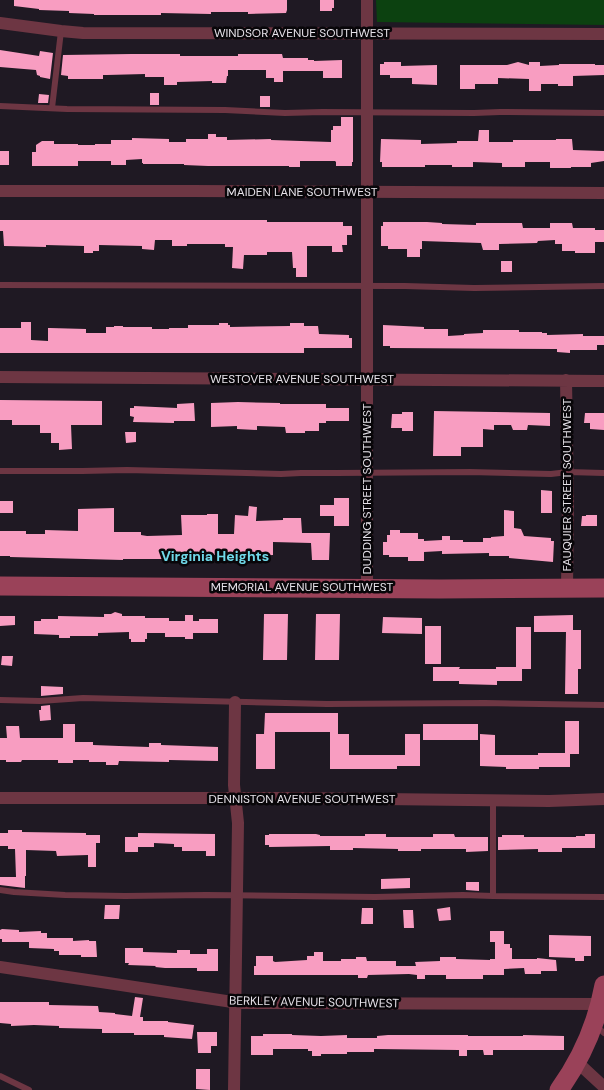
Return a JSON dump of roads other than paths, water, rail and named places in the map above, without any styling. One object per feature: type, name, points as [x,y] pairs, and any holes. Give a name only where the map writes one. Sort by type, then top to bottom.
[{"type":"street","name":"DUDDING STREET SOUTHWEST","points":[[366,0],[367,588]]},
{"type":"street","name":"WINDSOR AVENUE SOUTHWEST","points":[[0,23],[83,32],[604,34]]},
{"type":"street","name":"MAIDEN LANE SOUTHWEST","points":[[0,191],[604,193]]},
{"type":"street","name":"WESTOVER AVENUE SOUTHWEST","points":[[0,377],[604,381]]},
{"type":"street","name":"FAUQUIER STREET SOUTHWEST","points":[[566,380],[568,472],[567,589]]},
{"type":"street","name":"MEMORIAL AVENUE SOUTHWEST","points":[[0,586],[439,589],[604,588]]},
{"type":"street","points":[[234,1090],[238,895],[238,823],[234,785],[235,702]]},
{"type":"street","name":"DENNISTON AVENUE SOUTHWEST","points":[[0,798],[549,801],[604,799]]},
{"type":"street","name":"BERKLEY AVENUE SOUTHWEST","points":[[0,967],[235,1003],[601,1004]]},
{"type":"street","points":[[559,1090],[599,1029],[604,985]]},
{"type":"street","points":[[576,1062],[604,1087]]},
{"type":"lane","points":[[52,108],[61,31]]},
{"type":"lane","points":[[0,106],[225,110],[285,113],[500,112],[604,114]]},
{"type":"lane","points":[[0,284],[474,288],[604,286]]},
{"type":"lane","points":[[0,471],[47,470],[82,472],[127,470],[281,474],[301,472],[604,473]]},
{"type":"lane","points":[[0,700],[40,701],[83,698],[235,702],[604,705]]},
{"type":"lane","points":[[492,896],[493,800]]},
{"type":"lane","points":[[0,890],[65,895],[125,896],[375,897],[462,895],[604,897]]},
{"type":"lane","points":[[0,1076],[29,1090]]},
{"type":"district","name":"Virginia Heights","points":[[215,556]]}]
